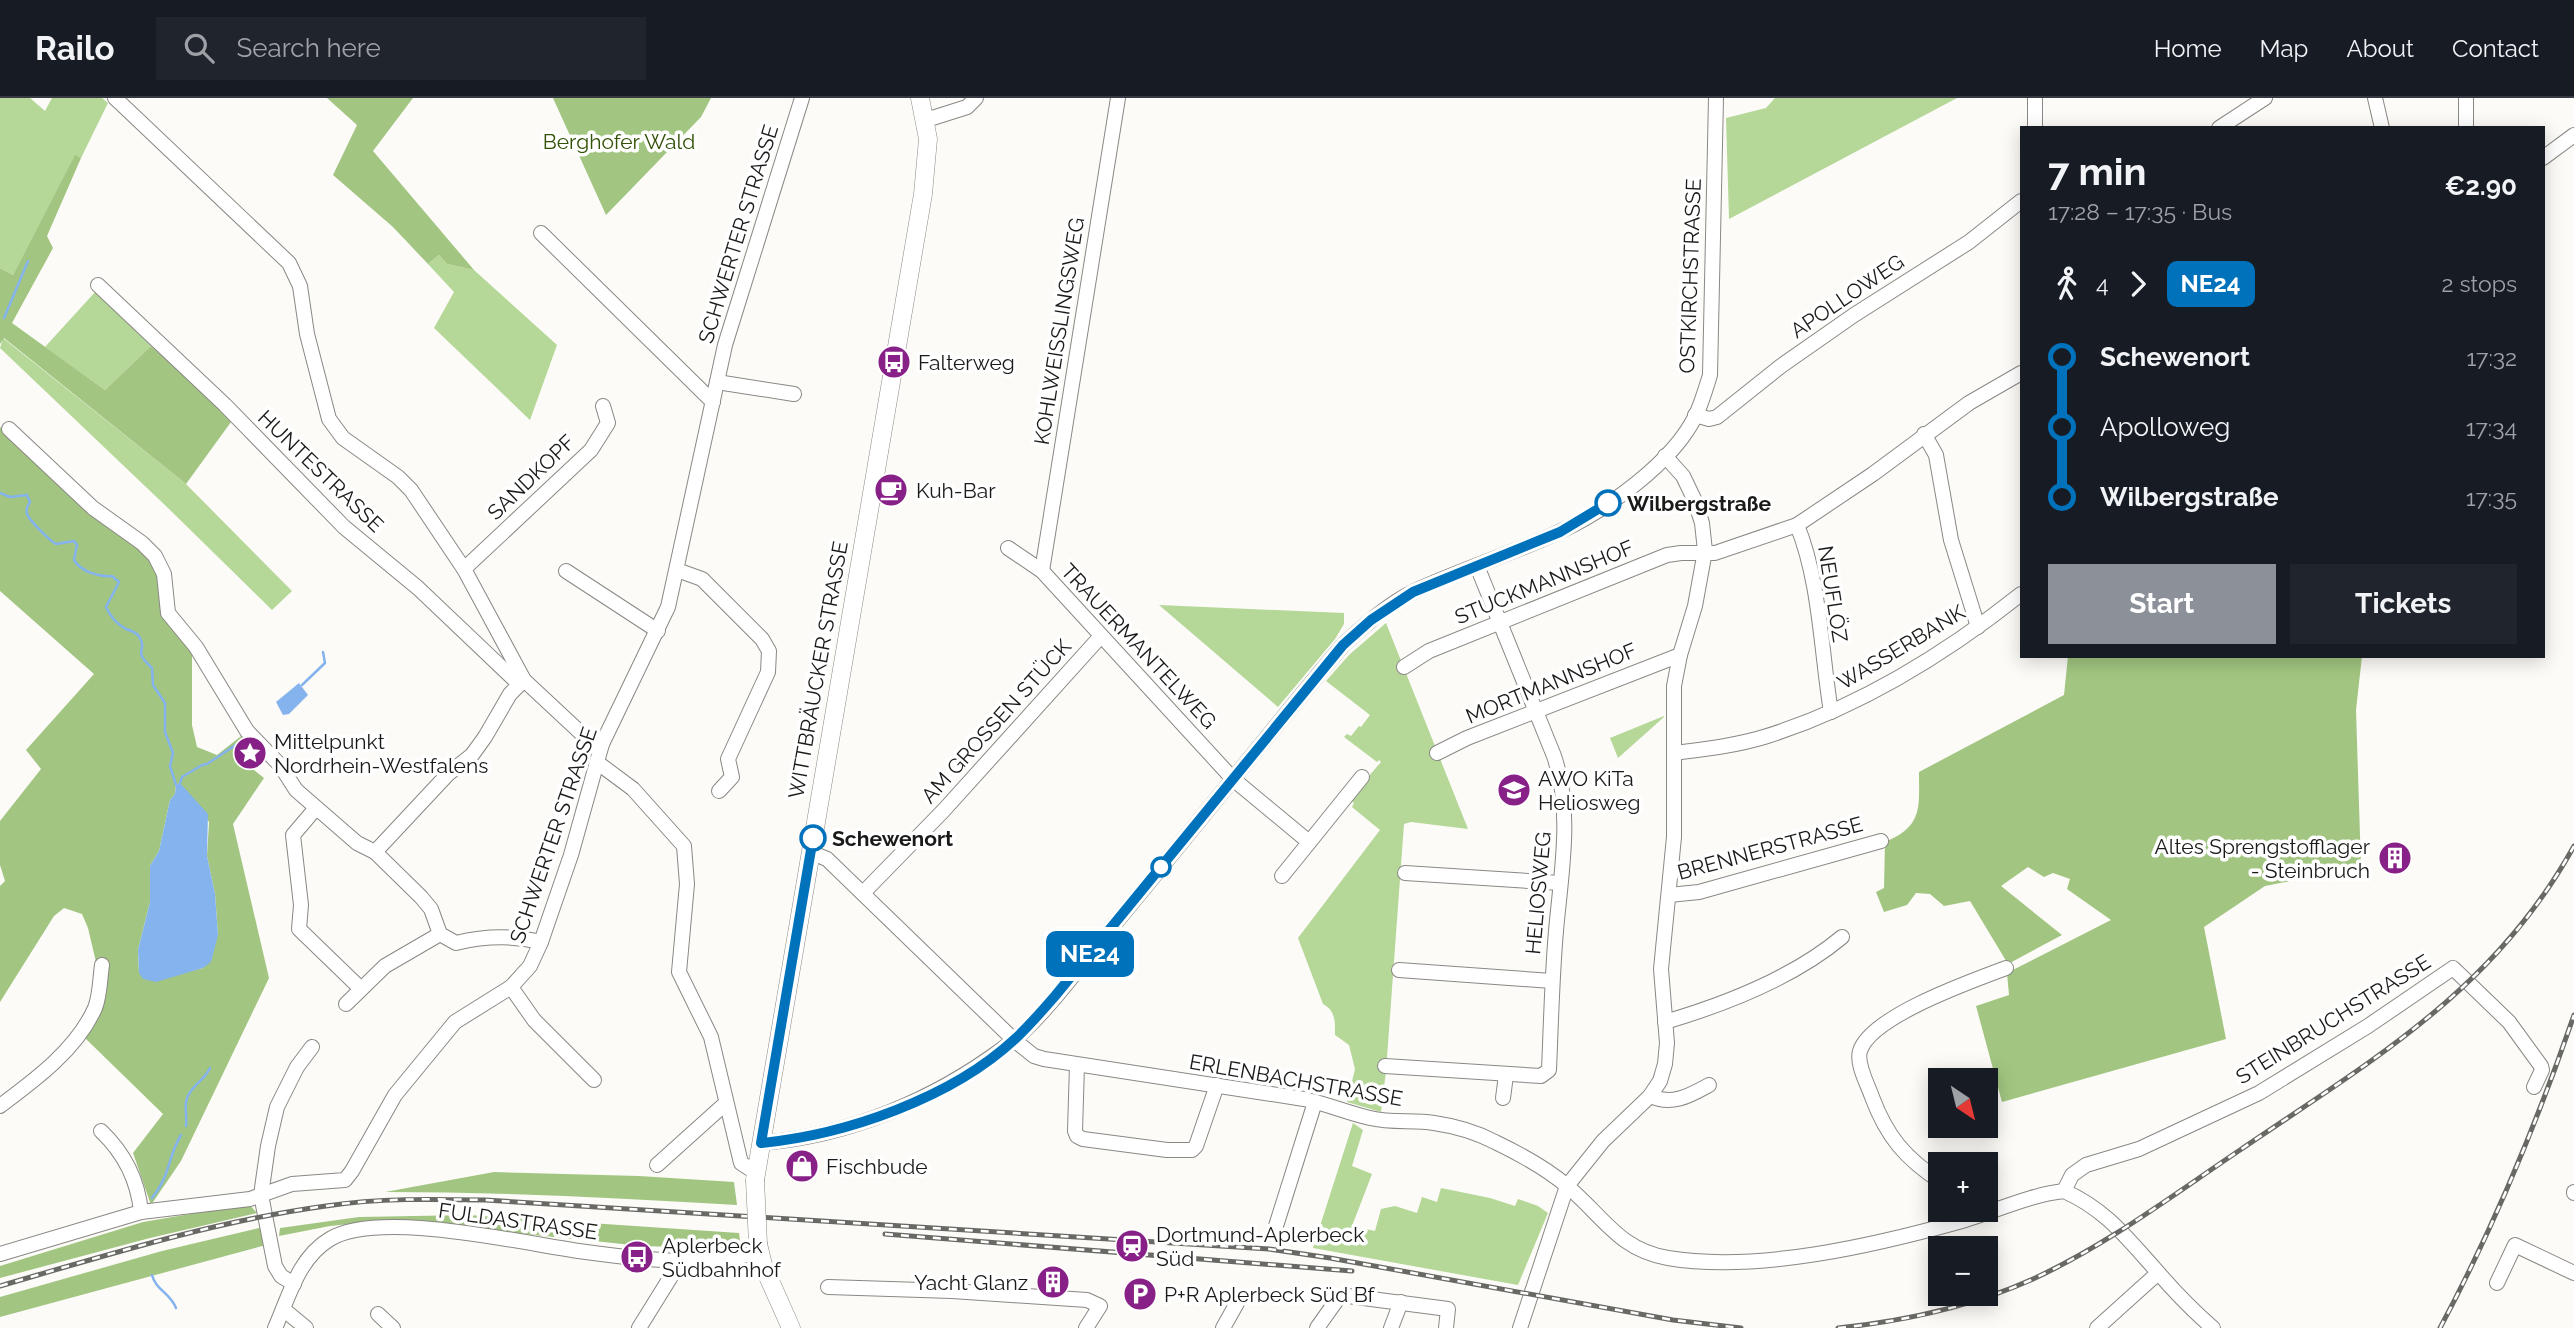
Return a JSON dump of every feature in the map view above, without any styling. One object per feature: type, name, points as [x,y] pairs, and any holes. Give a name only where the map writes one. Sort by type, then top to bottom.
[{"type":"main road","name":"WITTBRÄUCKER STRASSE","points":[[791,1328],[759,1248],[755,1176],[923,194],[928,156],[926,120],[920,98]]},
{"type":"street","points":[[115,98],[289,263],[300,286],[307,334],[329,419],[352,447],[398,477],[411,489],[464,569],[521,682],[472,755],[447,774],[375,852]]},
{"type":"street","name":"SCHWERTER STRASSE","points":[[261,1195],[292,1184],[345,1180],[395,1095],[455,1022],[511,987],[530,966],[571,855],[603,744],[668,607],[725,345],[802,98]]},
{"type":"street","points":[[926,120],[967,107],[976,98]]},
{"type":"street","name":"KOHLWEISSLINGSWEG","points":[[1042,571],[1118,98]]},
{"type":"street","name":"OSTKIRCHSTRASSE","points":[[1665,456],[1696,415],[1710,375],[1716,98]]},
{"type":"street","points":[[2035,98],[2035,126]]},
{"type":"street","points":[[2236,122],[2265,98]]},
{"type":"street","points":[[2375,98],[2382,126]]},
{"type":"street","points":[[2466,98],[2466,126]]},
{"type":"street","points":[[2545,157],[2574,135]]},
{"type":"street","name":"APOLLOWEG","points":[[1696,415],[1709,419],[1717,417],[1781,366],[1854,315],[1969,242],[2020,202]]},
{"type":"street","name":"SCHWERTER STRASSE","points":[[541,233],[713,401]]},
{"type":"street","name":"HUNTESTRASSE","points":[[98,285],[225,405],[344,527],[418,588],[583,735],[603,744]]},
{"type":"street","points":[[1706,551],[1715,553],[1733,548],[1797,525],[1873,474],[1969,403],[2020,374]]},
{"type":"street","points":[[717,382],[794,394]]},
{"type":"street","name":"SANDKOPF","points":[[464,569],[591,450],[608,423],[603,406]]},
{"type":"street","points":[[9,429],[93,508],[142,543],[155,556],[164,574],[168,613],[195,647],[247,731],[280,765],[296,790],[357,844],[375,852],[431,909],[440,934],[456,943],[518,936],[541,942]]},
{"type":"street","points":[[1924,434],[1937,456],[1951,540],[1978,627]]},
{"type":"street","points":[[761,1143],[789,1141],[834,1130],[906,1106],[935,1093],[1014,1040],[1056,994],[1343,645],[1371,620],[1413,592],[1560,532],[1593,513],[1635,483],[1665,456],[1683,476],[1695,501],[1702,523],[1706,551],[1674,686],[1674,837],[1661,969],[1667,1043],[1665,1064],[1660,1080],[1650,1096],[1603,1141],[1567,1186],[1520,1328]]},
{"type":"street","name":"NEUFLÖZ","points":[[1797,525],[1807,549],[1812,573],[1831,712]]},
{"type":"street","name":"TRAUERMANTELWEG","points":[[1008,548],[1042,571],[1233,779],[1309,842]]},
{"type":"street","name":"STUCKMANNSHOF","points":[[1404,667],[1429,651],[1668,555],[1706,551]]},
{"type":"street","name":"HELIOSWEG","points":[[1385,1066],[1541,1076],[1549,1070],[1552,981],[1566,810],[1560,772],[1477,566]]},
{"type":"street","points":[[677,570],[702,579],[762,639],[769,651],[768,672],[728,759],[732,777],[719,791]]},
{"type":"street","points":[[566,571],[658,631]]},
{"type":"street","name":"WASSERBANK","points":[[1674,753],[1751,741],[1831,712],[1903,676],[1978,627],[2020,595]]},
{"type":"street","name":"AM GROSSEN STÜCK","points":[[863,893],[944,810],[1101,636]]},
{"type":"street","name":"MORTMANNSHOF","points":[[1437,753],[1467,738],[1680,655]]},
{"type":"street","points":[[598,763],[633,789],[684,846],[687,884],[679,972],[711,1037],[740,1163],[755,1176]]},
{"type":"street","points":[[1282,876],[1362,777]]},
{"type":"street","points":[[316,808],[293,835],[300,905],[299,929],[360,988]]},
{"type":"street","name":"BRENNERSTRASSE","points":[[1670,895],[1699,892],[1881,841]]},
{"type":"street","name":"ERLENBACHSTRASSE","points":[[810,852],[827,859],[1014,1040],[1034,1056],[1315,1102],[1371,1118],[1433,1123],[1472,1132],[1517,1154],[1567,1186],[1630,1246],[1653,1255],[1687,1261],[1743,1261],[1797,1255],[1899,1238],[1950,1222]]},
{"type":"street","points":[[1405,873],[1560,883]]},
{"type":"street","points":[[346,1004],[360,988],[396,958],[428,943],[440,934]]},
{"type":"street","points":[[1665,1022],[1754,989],[1822,954],[1842,937]]},
{"type":"street","points":[[0,1106],[27,1087],[82,1031],[96,1006],[102,965]]},
{"type":"street","points":[[1928,1172],[1910,1158],[1886,1131],[1859,1058],[1860,1052],[1871,1035],[1885,1023],[1947,991],[2006,968]]},
{"type":"street","name":"STEINBRUCHSTRASSE","points":[[2064,1191],[2072,1175],[2086,1165],[2139,1149],[2259,1093],[2368,1026],[2453,968],[2509,1022],[2541,1066],[2542,1070],[2534,1087]]},
{"type":"street","points":[[1399,970],[1552,981]]},
{"type":"street","points":[[511,987],[534,1020],[594,1080]]},
{"type":"street","points":[[275,1328],[293,1284],[281,1276],[275,1266],[261,1195],[276,1107],[297,1067],[312,1047]]},
{"type":"street","points":[[1077,1065],[1075,1131],[1077,1136],[1083,1139],[1167,1150],[1192,1150],[1196,1146],[1217,1085]]},
{"type":"street","points":[[1503,1098],[1506,1075]]},
{"type":"street","points":[[1650,1096],[1663,1102],[1673,1101],[1709,1085]]},
{"type":"street","points":[[1276,1226],[1315,1102]]},
{"type":"street","points":[[657,1165],[726,1103]]},
{"type":"street","points":[[101,1131],[123,1155],[140,1198],[141,1212]]},
{"type":"street","points":[[2064,1191],[2118,1226],[2158,1273],[2213,1328]]},
{"type":"street","name":"ERLENBACHSTRASSE","points":[[1998,1208],[2064,1191]]},
{"type":"street","points":[[0,1254],[141,1212],[250,1199],[261,1195]]},
{"type":"street","name":"FULDASTRASSE","points":[[293,1284],[310,1255],[329,1240],[351,1230],[383,1226],[680,1262],[708,1262],[759,1248]]},
{"type":"street","points":[[2497,1283],[2515,1245],[2574,1273]]},
{"type":"street","points":[[639,1328],[680,1262]]},
{"type":"street","points":[[2097,1328],[2158,1273]]},
{"type":"street","points":[[828,1287],[952,1291],[1087,1300],[1100,1306],[1086,1328]]},
{"type":"street","points":[[1317,1328],[1339,1297],[1348,1296],[1448,1309],[1446,1328]]},
{"type":"street","points":[[1391,1328],[1401,1302]]},
{"type":"street","points":[[1223,1328],[1237,1303]]},
{"type":"street","points":[[283,1309],[306,1328]]},
{"type":"street","points":[[378,1314],[393,1328]]},
{"type":"green space","points":[[0,98],[30,98],[45,111],[52,98],[102,98],[108,103],[81,158],[75,156],[13,275],[0,268]]},
{"type":"green space","points":[[327,98],[413,98],[373,151],[474,270],[447,264],[439,255],[428,264],[393,227],[333,175],[357,125]]},
{"type":"green space","name":"Berghofer Wald","points":[[553,98],[711,98],[701,117],[606,215]]},
{"type":"green space","points":[[1775,98],[1957,98],[1729,219],[1726,118],[1766,108]]},
{"type":"green space","points":[[75,155],[81,158],[47,236],[53,248],[12,323],[105,390],[151,346],[206,395],[231,422],[186,484],[4,338],[0,344],[0,268],[13,275]]},
{"type":"green space","points":[[439,255],[447,264],[474,270],[557,345],[530,420],[434,328],[454,292],[428,264]]},
{"type":"green space","points":[[96,291],[151,346],[105,390],[45,347]]},
{"type":"green space","points":[[3,338],[186,484],[292,591],[272,610],[0,348]]},
{"type":"green space","points":[[0,427],[101,522],[140,545],[159,566],[166,614],[192,648],[192,725],[197,747],[217,755],[245,733],[247,737],[234,754],[264,778],[233,824],[269,978],[181,1161],[151,1205],[133,1153],[163,1114],[85,1038],[104,996],[88,928],[82,914],[64,908],[54,916],[0,1002],[0,886],[5,881],[0,865],[0,821],[41,769],[26,750],[94,674],[0,591]],"holes":[[[180,783],[209,822],[207,856],[215,894],[218,935],[203,968],[187,972],[139,973],[138,950],[150,902],[150,866],[159,851],[176,785]]]},
{"type":"green space","points":[[1159,605],[1344,613],[1344,624],[1335,639],[1278,707]]},
{"type":"green space","points":[[1386,623],[1468,829],[1411,822],[1404,824],[1381,1112],[1347,1102],[1355,1069],[1349,1045],[1335,1035],[1333,1013],[1323,1004],[1298,938],[1380,830],[1352,807],[1354,803],[1349,799],[1381,762],[1377,762],[1344,737],[1347,734],[1351,736],[1370,715],[1326,681],[1349,655]]},
{"type":"green space","points":[[2068,658],[2362,658],[2356,710],[2361,867],[2265,886],[2204,927],[2226,1039],[2002,1102],[1998,1087],[1998,1068],[1993,1068],[1976,1006],[2009,995],[2007,973],[2111,920],[2067,889],[2070,879],[2053,873],[2044,877],[2028,867],[2001,886],[2062,935],[2008,964],[1970,901],[1944,906],[1930,894],[1916,893],[1907,905],[1884,912],[1876,892],[1884,888],[1885,842],[1906,829],[1916,814],[1919,772],[2064,695]]},
{"type":"green space","points":[[1664,717],[1618,758],[1610,738]]},
{"type":"green space","points":[[1353,1123],[1363,1130],[1352,1166],[1372,1174],[1352,1226],[1375,1231],[1381,1209],[1395,1206],[1417,1213],[1422,1197],[1437,1202],[1441,1188],[1515,1206],[1518,1199],[1538,1206],[1548,1213],[1518,1285],[1313,1248]]},
{"type":"green space","points":[[494,1172],[734,1182],[737,1205],[561,1196],[385,1192]]},
{"type":"green space","points":[[249,1204],[257,1213],[0,1278],[0,1266],[143,1222]]},
{"type":"green space","points":[[469,1215],[739,1233],[741,1249],[642,1246],[388,1220],[330,1226],[279,1236],[280,1228],[359,1217]]},
{"type":"green space","points":[[263,1227],[266,1245],[0,1317],[0,1297],[162,1251]]},
{"type":"water","points":[[299,683],[308,695],[289,714],[283,715],[276,702]]},
{"type":"water","points":[[180,783],[208,814],[207,856],[215,894],[218,935],[211,962],[203,968],[156,982],[143,979],[139,973],[138,950],[150,902],[150,866],[159,851],[170,800],[175,794],[176,785]]},
{"type":"waterway","points":[[4,318],[28,261]]},
{"type":"waterway","points":[[0,493],[10,497],[27,495],[30,502],[27,514],[45,535],[56,544],[74,541],[77,545],[74,560],[81,568],[102,576],[112,576],[119,582],[106,607],[117,622],[139,636],[142,657],[152,668],[153,685],[165,703],[165,732],[173,753],[170,766],[176,785]]},
{"type":"waterway","points":[[302,685],[325,663],[323,652]]},
{"type":"waterway","points":[[180,783],[182,777],[240,742]]},
{"type":"waterway","points":[[186,1126],[187,1097],[210,1068]]},
{"type":"waterway","points":[[152,1198],[163,1182],[181,1135]]},
{"type":"waterway","points":[[152,1275],[176,1308]]},
{"type":"railway","points":[[1838,1328],[1937,1311],[2010,1289],[2060,1266],[2139,1219],[2337,1085],[2426,1019],[2468,982],[2507,942],[2542,897],[2574,846]]},
{"type":"railway","points":[[2440,1328],[2479,1252],[2513,1174],[2574,1015]]},
{"type":"railway","points":[[0,1286],[162,1240],[285,1212],[366,1202],[485,1200],[1269,1249],[1673,1320],[1741,1328]]},
{"type":"railway","points":[[885,1234],[1352,1271]]},
{"type":"bus line","name":"NE24","points":[[813,838],[761,1143],[789,1141],[873,1119],[935,1093],[1005,1047],[1055,996],[1343,645],[1371,620],[1413,592],[1560,532],[1608,503]]},
{"type":"place","name":"Falterweg","points":[[894,362]]},
{"type":"place","name":"Kuh-Bar","points":[[891,490]]},
{"type":"place","name":"Wilbergstraße","points":[[1608,503]]},
{"type":"place","name":"Mittelpunkt Nordrhein-Westfalens","points":[[250,753]]},
{"type":"place","name":"AWO KiTa Heliosweg","points":[[1514,790]]},
{"type":"place","name":"Schewenort","points":[[813,838]]},
{"type":"place","name":"Altes Sprengstofflager - Steinbruch","points":[[2395,858]]},
{"type":"place","name":"Fischbude","points":[[802,1166]]},
{"type":"place","name":"Dortmund-Aplerbeck Süd","points":[[1132,1246]]},
{"type":"place","name":"Aplerbeck Südbahnhof","points":[[637,1257]]},
{"type":"place","name":"Yacht Glanz","points":[[1053,1282]]},
{"type":"place","name":"P+R Aplerbeck Süd Bf","points":[[1140,1294]]}]
